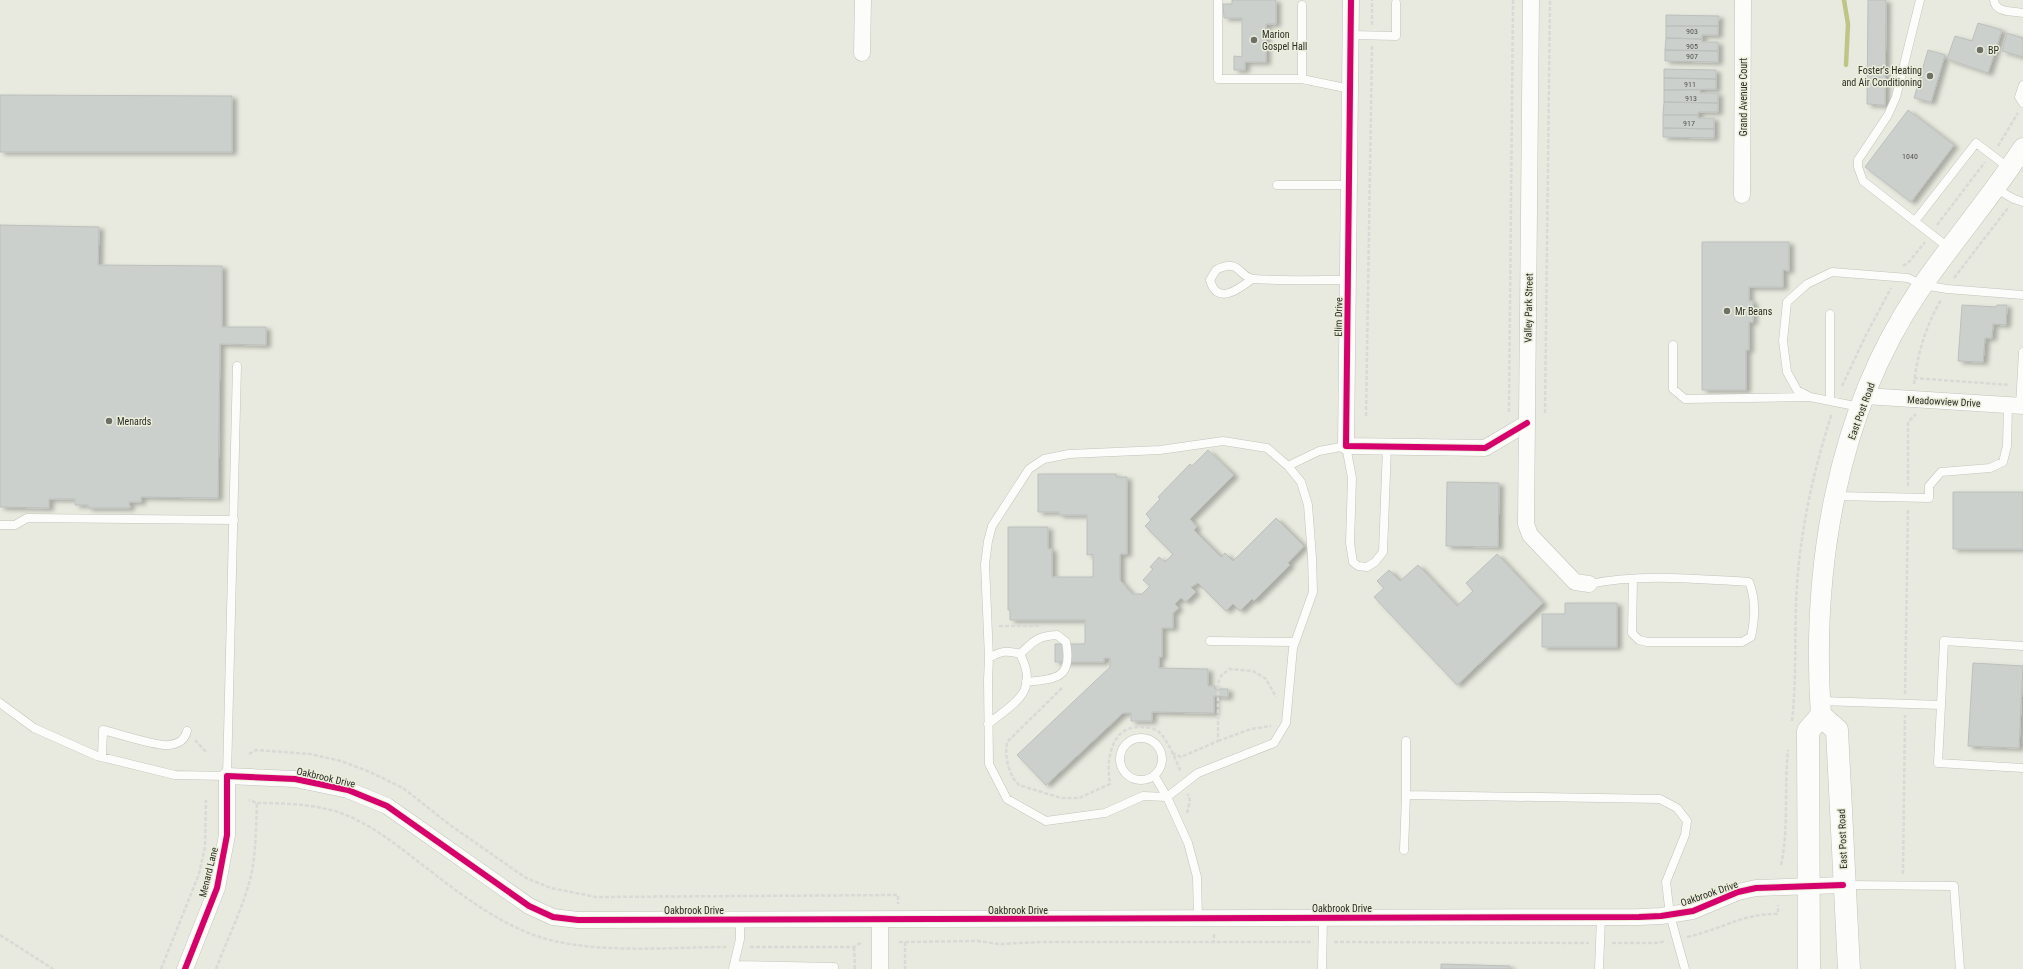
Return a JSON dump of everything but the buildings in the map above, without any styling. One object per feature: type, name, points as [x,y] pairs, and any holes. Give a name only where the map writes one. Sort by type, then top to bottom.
[{"type":"main road","name":"East Post Road","points":[[1820,708],[1837,730],[1849,969]]},
{"type":"main road","points":[[1809,969],[1808,731],[1820,708]]},
{"type":"street","points":[[862,0],[862,53]]},
{"type":"street","name":"Elim Drive","points":[[1346,446],[1352,0]]},
{"type":"street","name":"Valley Park Street","points":[[1531,0],[1526,524],[1530,535],[1575,582],[1589,584]]},
{"type":"street","name":"Grand Avenue Court","points":[[1742,195],[1743,0]]},
{"type":"street","name":"East Post Road","points":[[1820,708],[1818,629],[1826,546],[1841,467],[1863,401],[1888,344],[1923,285],[2023,148]]},
{"type":"street","name":"Meadowview Drive","points":[[1863,401],[1915,399],[2017,405]]},
{"type":"street","points":[[1346,446],[1485,448],[1526,423]]},
{"type":"street","name":"Oakbrook Drive","points":[[227,776],[295,779],[348,790],[387,806],[528,906],[553,917],[578,920],[1639,917],[1670,915],[1706,906],[1738,892],[1756,888],[1808,885],[1844,885]]},
{"type":"street","name":"Menard Lane","points":[[185,969],[217,888],[227,835],[227,776]]},
{"type":"street","points":[[880,920],[880,969]]},
{"type":"lane","points":[[1218,0],[1218,79],[1302,80],[1350,89]]},
{"type":"lane","points":[[1920,0],[1896,97],[1888,115],[1862,151],[1858,160],[1858,167],[1863,181],[1950,249]]},
{"type":"lane","points":[[1994,0],[1994,5],[1998,9],[2023,13]]},
{"type":"lane","points":[[1351,35],[1396,36],[1396,3]]},
{"type":"lane","points":[[1302,5],[1302,80]]},
{"type":"lane","points":[[2023,85],[2019,97],[2023,103]]},
{"type":"lane","points":[[1915,221],[1976,143],[2009,168]]},
{"type":"lane","points":[[1277,185],[1349,185]]},
{"type":"lane","points":[[1994,188],[2014,200],[2023,202]]},
{"type":"lane","points":[[1252,279],[1233,293],[1227,294],[1215,289],[1210,280],[1216,270],[1229,265],[1235,266],[1252,279],[1348,280]]},
{"type":"lane","points":[[1810,397],[1797,390],[1787,372],[1783,341],[1787,302],[1806,284],[1832,272],[1908,278],[1923,285],[1947,289],[2023,295]]},
{"type":"lane","points":[[1830,314],[1830,401]]},
{"type":"lane","points":[[1673,345],[1673,389],[1684,399],[1810,397],[1830,401],[1863,401]]},
{"type":"lane","points":[[1836,496],[1929,498],[1929,486],[1941,472],[1990,468],[2003,462],[2021,386],[2023,352]]},
{"type":"lane","points":[[0,703],[34,728],[102,757],[175,775],[227,776],[237,366]]},
{"type":"lane","points":[[1223,441],[1266,448],[1288,466],[1301,482],[1308,505],[1313,592],[1295,642],[1286,722],[1274,743],[1198,773],[1167,797],[1143,796],[1105,813],[1046,821],[1006,799],[989,764],[989,658],[985,564],[988,541],[992,526],[1019,482],[1029,469],[1044,459],[1069,454],[1160,450],[1223,441]]},
{"type":"lane","points":[[1288,466],[1319,451],[1346,446],[1352,478],[1350,543],[1353,562],[1358,566],[1367,567],[1376,562],[1383,552],[1387,447]]},
{"type":"lane","points":[[0,525],[15,525],[27,518],[234,520]]},
{"type":"lane","points":[[1589,584],[1612,579],[1633,579],[1749,582],[1753,591],[1754,622],[1751,637],[1742,642],[1647,642],[1639,640],[1632,633],[1633,579]]},
{"type":"lane","points":[[1020,654],[1035,639],[1043,635],[1057,635],[1066,642],[1069,656],[1067,667],[1063,674],[1051,679],[1026,682]]},
{"type":"lane","points":[[1210,641],[1295,642]]},
{"type":"lane","points":[[2023,646],[1944,641],[1938,763],[2023,768]]},
{"type":"lane","points":[[988,724],[1022,697],[1026,690],[1024,661],[1020,654],[1010,651],[1000,652],[989,658]]},
{"type":"lane","points":[[1820,708],[1905,704],[1941,705]]},
{"type":"lane","points":[[102,757],[102,730],[168,746],[179,743],[185,737],[187,731]]},
{"type":"lane","points":[[1133,739],[1146,739],[1158,746],[1162,758],[1162,765],[1154,775],[1141,780],[1128,775],[1120,762],[1123,748],[1133,739]]},
{"type":"lane","points":[[1404,850],[1406,741]]},
{"type":"lane","points":[[1154,775],[1167,797],[1188,843],[1195,870],[1198,919]]},
{"type":"lane","points":[[1406,795],[1660,799],[1677,808],[1687,821],[1685,835],[1666,882],[1670,915],[1683,968]]},
{"type":"lane","points":[[1844,885],[1954,886],[1960,969]]},
{"type":"lane","points":[[1599,969],[1601,917]]},
{"type":"lane","points":[[1322,969],[1323,918]]},
{"type":"lane","points":[[740,920],[740,939],[734,967],[834,967],[834,969]]},
{"type":"path","points":[[1366,416],[1372,0]]},
{"type":"path","points":[[1508,412],[1513,0]]},
{"type":"path","points":[[1545,412],[1550,0]]},
{"type":"path","points":[[1902,886],[1908,422],[1916,416],[1914,378],[1925,336],[1947,289],[2014,200]]},
{"type":"path","points":[[1914,378],[2021,386]]},
{"type":"path","points":[[998,626],[1042,626]]},
{"type":"path","points":[[1218,741],[1218,683],[1221,676],[1230,669],[1253,671],[1266,679],[1278,702]]},
{"type":"path","points":[[1066,683],[1008,742],[1006,753],[1008,766],[1013,778],[1019,785],[1061,798],[1079,798],[1110,784],[1108,761],[1110,750],[1122,732],[1136,727],[1148,727],[1157,731],[1166,742],[1181,772]]},
{"type":"path","points":[[1172,753],[1181,757],[1251,729],[1271,726],[1274,720]]},
{"type":"path","points":[[187,731],[207,753]]},
{"type":"path","points":[[249,754],[256,750],[310,754],[341,761],[370,772],[403,788],[450,825],[526,878],[551,888],[576,894],[596,897],[898,895],[898,905]]},
{"type":"path","points":[[162,969],[199,874],[205,847],[206,800]]},
{"type":"path","points":[[216,969],[247,889],[252,871],[255,848],[257,803],[249,800]]},
{"type":"path","points":[[899,942],[978,941],[999,944],[1035,942],[1657,943],[1710,931],[1748,916],[1778,914],[1778,905]]},
{"type":"path","points":[[1214,934],[1214,942]]},
{"type":"path","points":[[0,935],[53,969]]},
{"type":"path","points":[[905,942],[905,969]]},
{"type":"path","points":[[854,947],[855,969]]},
{"type":"waterway","points":[[1844,0],[1848,24],[1846,65]]},
{"type":"cycle path","points":[[1351,0],[1346,446],[1485,448],[1527,423]]},
{"type":"cycle path","points":[[185,969],[217,888],[227,835],[227,776],[295,779],[348,790],[387,806],[529,906],[553,917],[578,920],[1639,917],[1661,916],[1693,911],[1738,892],[1756,888],[1843,885]]},
{"type":"place","name":"Marion Gospel Hall","points":[[1254,40]]},
{"type":"place","name":"BP","points":[[1980,50]]},
{"type":"place","name":"Foster's Heating and Air Conditioning","points":[[1930,76]]},
{"type":"place","name":"Mr Beans","points":[[1727,311]]},
{"type":"place","name":"Menards","points":[[109,421]]}]
